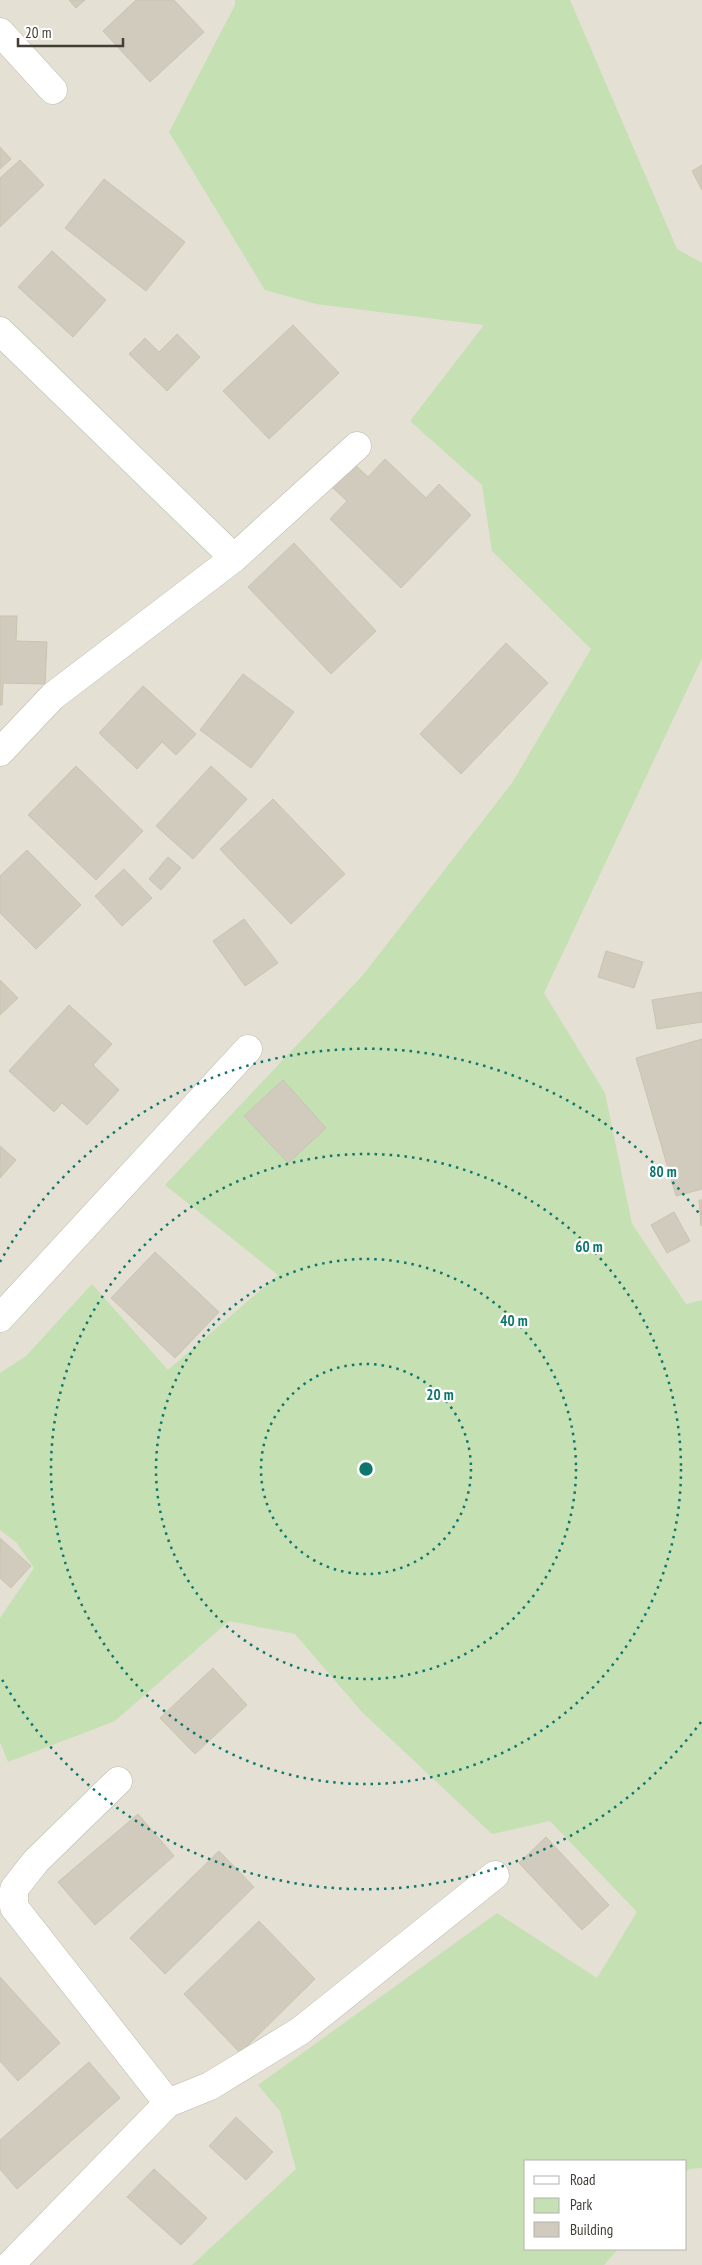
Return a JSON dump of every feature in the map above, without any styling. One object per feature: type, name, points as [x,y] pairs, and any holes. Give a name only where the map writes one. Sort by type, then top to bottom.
[{"type":"street","points":[[0,32],[53,90]]},
{"type":"street","points":[[0,330],[234,558]]},
{"type":"street","points":[[0,752],[53,696],[234,558],[357,446]]},
{"type":"street","points":[[0,1318],[248,1049]]},
{"type":"street","points":[[118,1781],[36,1860],[14,1889],[14,1907],[168,2103]]},
{"type":"street","points":[[10,2265],[168,2103],[210,2086],[300,2031],[495,1875]]},
{"type":"shaded area","points":[[0,0],[702,0],[702,2265],[0,2265]]},
{"type":"green space","points":[[235,0],[570,0],[677,249],[702,263],[702,658],[544,993],[605,1093],[632,1224],[686,1304],[702,1300],[702,2168],[689,2169],[687,2171],[687,2160],[524,2160],[524,2250],[617,2250],[604,2265],[192,2265],[296,2169],[280,2111],[258,2085],[497,1913],[597,1978],[637,1912],[550,1821],[492,1834],[362,1712],[295,1634],[229,1621],[115,1721],[8,1762],[0,1742],[0,1618],[34,1568],[16,1542],[0,1530],[0,1373],[26,1356],[92,1284],[168,1370],[278,1275],[165,1185],[363,975],[512,783],[591,649],[492,551],[482,485],[410,421],[484,325],[316,304],[265,290],[169,132],[235,5]]},
{"type":"building","points":[[69,0],[85,0],[76,8]]},
{"type":"building","points":[[136,0],[174,0],[204,32],[150,82],[103,31]]},
{"type":"building","points":[[0,147],[11,159],[0,169]]},
{"type":"building","points":[[20,160],[44,185],[0,227],[0,178]]},
{"type":"building","points":[[702,165],[702,190],[692,171]]},
{"type":"building","points":[[104,179],[185,242],[146,291],[65,228]]},
{"type":"building","points":[[52,251],[106,300],[73,337],[18,287]]},
{"type":"building","points":[[293,325],[339,373],[269,439],[223,391]]},
{"type":"building","points":[[177,334],[200,357],[167,391],[129,354],[145,338],[159,352]]},
{"type":"building","points":[[385,459],[426,498],[439,484],[471,515],[401,588],[330,519],[347,501],[332,487],[354,464],[368,477]]},
{"type":"building","points":[[294,543],[376,631],[331,674],[248,587]]},
{"type":"building","points":[[0,616],[17,616],[16,641],[47,642],[45,684],[3,683],[2,705],[0,705]]},
{"type":"building","points":[[506,643],[548,683],[461,774],[420,734]]},
{"type":"building","points":[[243,674],[294,712],[251,768],[200,730]]},
{"type":"building","points":[[143,686],[196,734],[176,755],[162,742],[137,769],[99,733]]},
{"type":"building","points":[[76,766],[143,831],[96,880],[28,815]]},
{"type":"building","points":[[211,766],[247,799],[193,859],[156,826]]},
{"type":"building","points":[[273,799],[345,874],[291,924],[220,849]]},
{"type":"building","points":[[27,850],[81,905],[36,949],[0,913],[0,876]]},
{"type":"building","points":[[168,857],[181,868],[161,890],[149,879]]},
{"type":"building","points":[[124,869],[152,898],[122,926],[95,896]]},
{"type":"building","points":[[244,919],[278,963],[245,986],[213,941]]},
{"type":"building","points":[[606,951],[643,962],[634,988],[598,977]]},
{"type":"building","points":[[0,980],[18,998],[0,1015]]},
{"type":"building","points":[[702,992],[702,1022],[657,1029],[652,1000]]},
{"type":"building","points":[[69,1005],[112,1044],[93,1065],[119,1090],[87,1125],[62,1103],[54,1112],[9,1071]]},
{"type":"building","points":[[702,1039],[702,1189],[676,1196],[636,1058]]},
{"type":"building","points":[[283,1080],[326,1128],[288,1163],[244,1116]]},
{"type":"building","points":[[0,1146],[16,1160],[0,1178]]},
{"type":"building","points":[[699,1200],[702,1200],[701,1226]]},
{"type":"building","points":[[674,1212],[690,1241],[667,1253],[651,1225]]},
{"type":"building","points":[[155,1252],[219,1312],[175,1358],[111,1298]]},
{"type":"building","points":[[0,1538],[31,1566],[11,1588],[0,1578]]},
{"type":"building","points":[[213,1668],[247,1705],[195,1754],[160,1718]]},
{"type":"building","points":[[138,1814],[174,1856],[95,1925],[58,1882]]},
{"type":"building","points":[[546,1837],[609,1905],[582,1930],[519,1863]]},
{"type":"building","points":[[219,1851],[254,1887],[165,1974],[130,1938]]},
{"type":"building","points":[[259,1921],[315,1979],[240,2053],[184,1994]]},
{"type":"building","points":[[0,1977],[60,2043],[18,2081],[0,2061]]},
{"type":"building","points":[[89,2062],[120,2098],[17,2189],[0,2169],[0,2140]]},
{"type":"building","points":[[236,2117],[273,2152],[246,2180],[209,2146]]},
{"type":"building","points":[[154,2169],[207,2218],[181,2245],[127,2197]]}]
